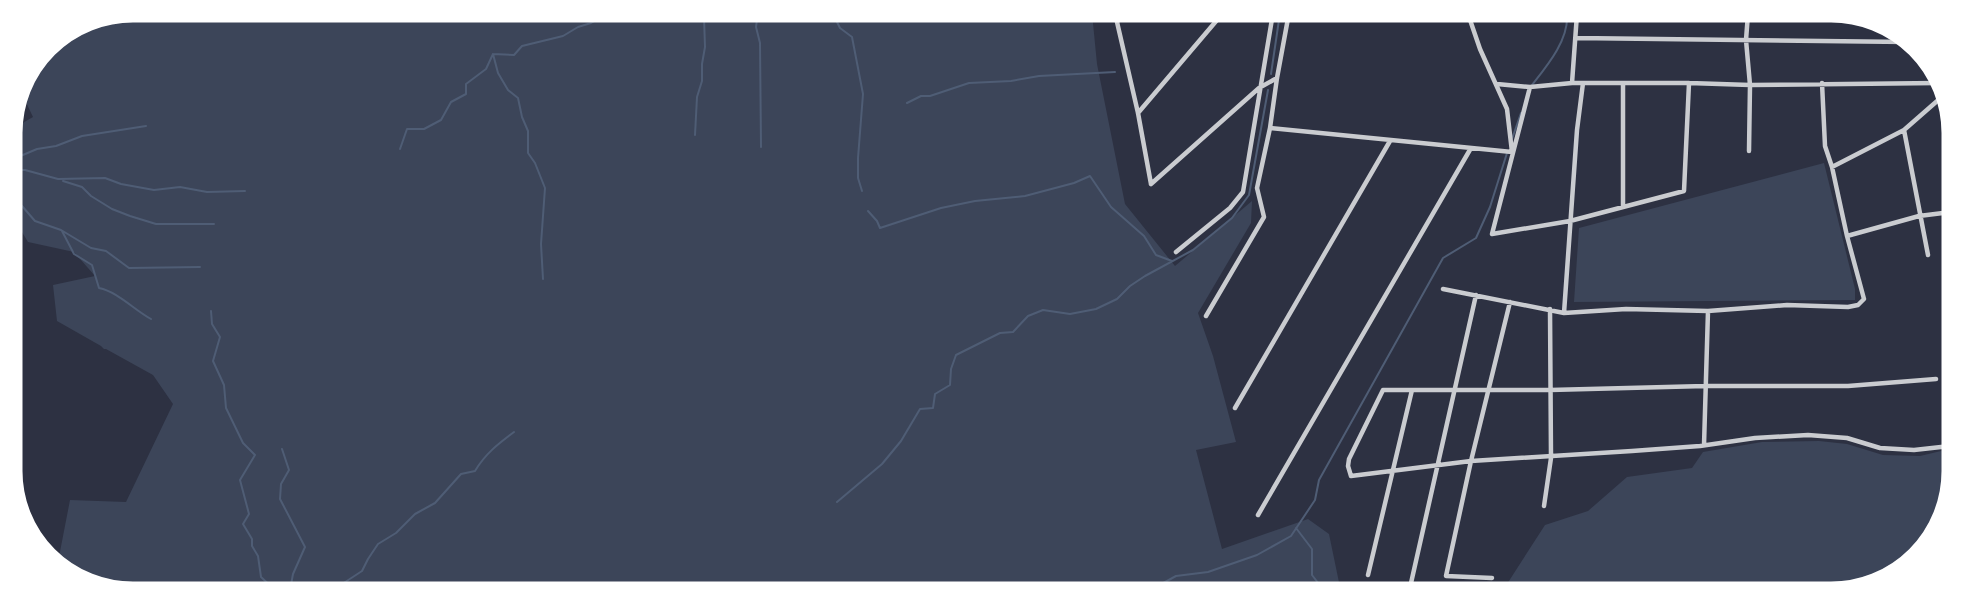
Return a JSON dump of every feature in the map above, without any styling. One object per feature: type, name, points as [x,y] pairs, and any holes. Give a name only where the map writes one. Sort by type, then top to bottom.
[{"type":"street","points":[[1118,21],[1151,184],[1261,87],[1276,78]]},
{"type":"street","points":[[1138,112],[1216,21]]},
{"type":"street","points":[[1176,252],[1230,208],[1243,192],[1272,21]]},
{"type":"street","points":[[1206,316],[1264,217],[1257,188],[1270,128],[1276,78],[1287,21]]},
{"type":"street","points":[[1470,21],[1480,49],[1508,109],[1512,152]]},
{"type":"street","points":[[1572,83],[1576,21]]},
{"type":"street","points":[[1748,21],[1749,151]]},
{"type":"street","points":[[1575,38],[1895,42]]},
{"type":"street","points":[[1497,84],[1530,87],[1572,83],[1750,85],[1930,83]]},
{"type":"street","points":[[1564,313],[1577,130],[1583,83]]},
{"type":"street","points":[[1530,87],[1492,234],[1570,221],[1684,191],[1689,83]]},
{"type":"street","points":[[1443,289],[1564,313],[1626,309],[1708,311],[1787,305],[1848,308],[1858,305],[1864,299],[1846,236],[1832,168],[1825,146],[1822,83]]},
{"type":"street","points":[[1623,84],[1623,207]]},
{"type":"street","points":[[1832,168],[1904,130],[1938,100]]},
{"type":"street","points":[[1270,128],[1512,152]]},
{"type":"street","points":[[1904,130],[1928,255]]},
{"type":"street","points":[[1234,408],[1390,141]]},
{"type":"street","points":[[1258,515],[1472,148]]},
{"type":"street","points":[[1846,236],[1919,216],[1943,213]]},
{"type":"street","points":[[1411,583],[1476,295]]},
{"type":"street","points":[[1492,578],[1446,576],[1471,461],[1510,302]]},
{"type":"street","points":[[1544,506],[1551,458],[1550,309]]},
{"type":"street","points":[[1704,445],[1708,311]]},
{"type":"street","points":[[1936,379],[1848,386],[1383,390],[1349,459],[1348,466],[1351,476],[1471,461],[1551,458],[1808,435],[1847,438],[1880,448],[1914,450],[1943,446]]},
{"type":"street","points":[[1368,574],[1412,390]]},
{"type":"shaded area","points":[[126,21],[1093,21],[1097,64],[1125,204],[1175,266],[1252,201],[1251,223],[1198,313],[1213,356],[1236,442],[1196,450],[1222,549],[1308,519],[1329,534],[1339,583],[133,583],[104,579],[84,571],[59,555],[70,500],[126,502],[173,404],[153,375],[57,321],[53,285],[95,276],[74,252],[28,242],[21,230],[21,126],[33,117],[26,102],[40,71],[49,59],[77,36],[104,25]]},
{"type":"shaded area","points":[[1824,163],[1855,289],[1855,300],[1574,302],[1579,228]]},
{"type":"shaded area","points":[[1819,441],[1847,444],[1883,455],[1920,456],[1943,451],[1942,485],[1934,514],[1924,533],[1905,555],[1874,574],[1845,582],[1508,583],[1545,525],[1588,511],[1627,477],[1692,468],[1703,452],[1762,442]]},
{"type":"waterway","points":[[400,149],[407,129],[424,129],[441,120],[451,102],[466,94],[466,84],[486,69],[493,54],[514,55],[522,46],[563,36],[594,21]]},
{"type":"waterway","points":[[695,135],[697,97],[702,81],[705,47],[704,21]]},
{"type":"waterway","points":[[757,21],[760,43],[761,147]]},
{"type":"waterway","points":[[836,21],[840,28],[852,37],[863,94],[858,158],[858,178],[862,191]]},
{"type":"waterway","points":[[1271,74],[1279,21]]},
{"type":"waterway","points":[[1532,85],[1561,43],[1567,21]]},
{"type":"waterway","points":[[493,54],[498,73],[508,90],[518,98],[528,131],[528,153],[535,163],[545,188],[541,244],[543,279]]},
{"type":"waterway","points":[[907,103],[921,96],[930,96],[969,83],[1115,72]]},
{"type":"waterway","points":[[837,502],[882,464],[901,441],[920,409],[933,408],[935,394],[950,385],[951,369],[956,355],[1000,333],[1013,332],[1028,316],[1043,310],[1070,314],[1096,309],[1117,299],[1145,276],[1193,250],[1232,218],[1249,195],[1268,90]]},
{"type":"waterway","points":[[1512,139],[1521,113]]},
{"type":"waterway","points":[[21,156],[82,136],[146,126]]},
{"type":"waterway","points":[[1163,583],[1176,576],[1208,572],[1257,555],[1291,536],[1315,500],[1319,480],[1443,258],[1476,238],[1490,207],[1507,153]]},
{"type":"waterway","points":[[21,170],[58,179],[105,178],[121,184],[154,190],[180,187],[207,192],[245,191]]},
{"type":"waterway","points":[[868,211],[880,228],[941,208],[975,201],[1025,196],[1074,183],[1090,176],[1111,207],[1144,236],[1156,255],[1172,261]]},
{"type":"waterway","points":[[63,181],[82,187],[91,196],[112,209],[156,224],[214,224]]},
{"type":"waterway","points":[[21,205],[35,221],[61,230],[91,248],[106,251],[129,268],[200,267]]},
{"type":"waterway","points":[[62,231],[74,254],[92,265],[99,288],[119,297],[151,319]]},
{"type":"waterway","points":[[211,311],[212,324],[220,337],[213,361],[224,385],[226,408],[243,443],[255,455],[240,480],[249,514],[243,524],[258,556],[261,577],[267,583]]},
{"type":"waterway","points":[[344,583],[362,571],[378,544],[396,533],[415,514],[435,503],[461,474],[475,471],[488,454],[514,432]]},
{"type":"waterway","points":[[282,449],[289,470],[281,484],[280,499],[305,547],[291,583]]},
{"type":"waterway","points":[[1296,528],[1312,549],[1312,575],[1318,583]]}]
